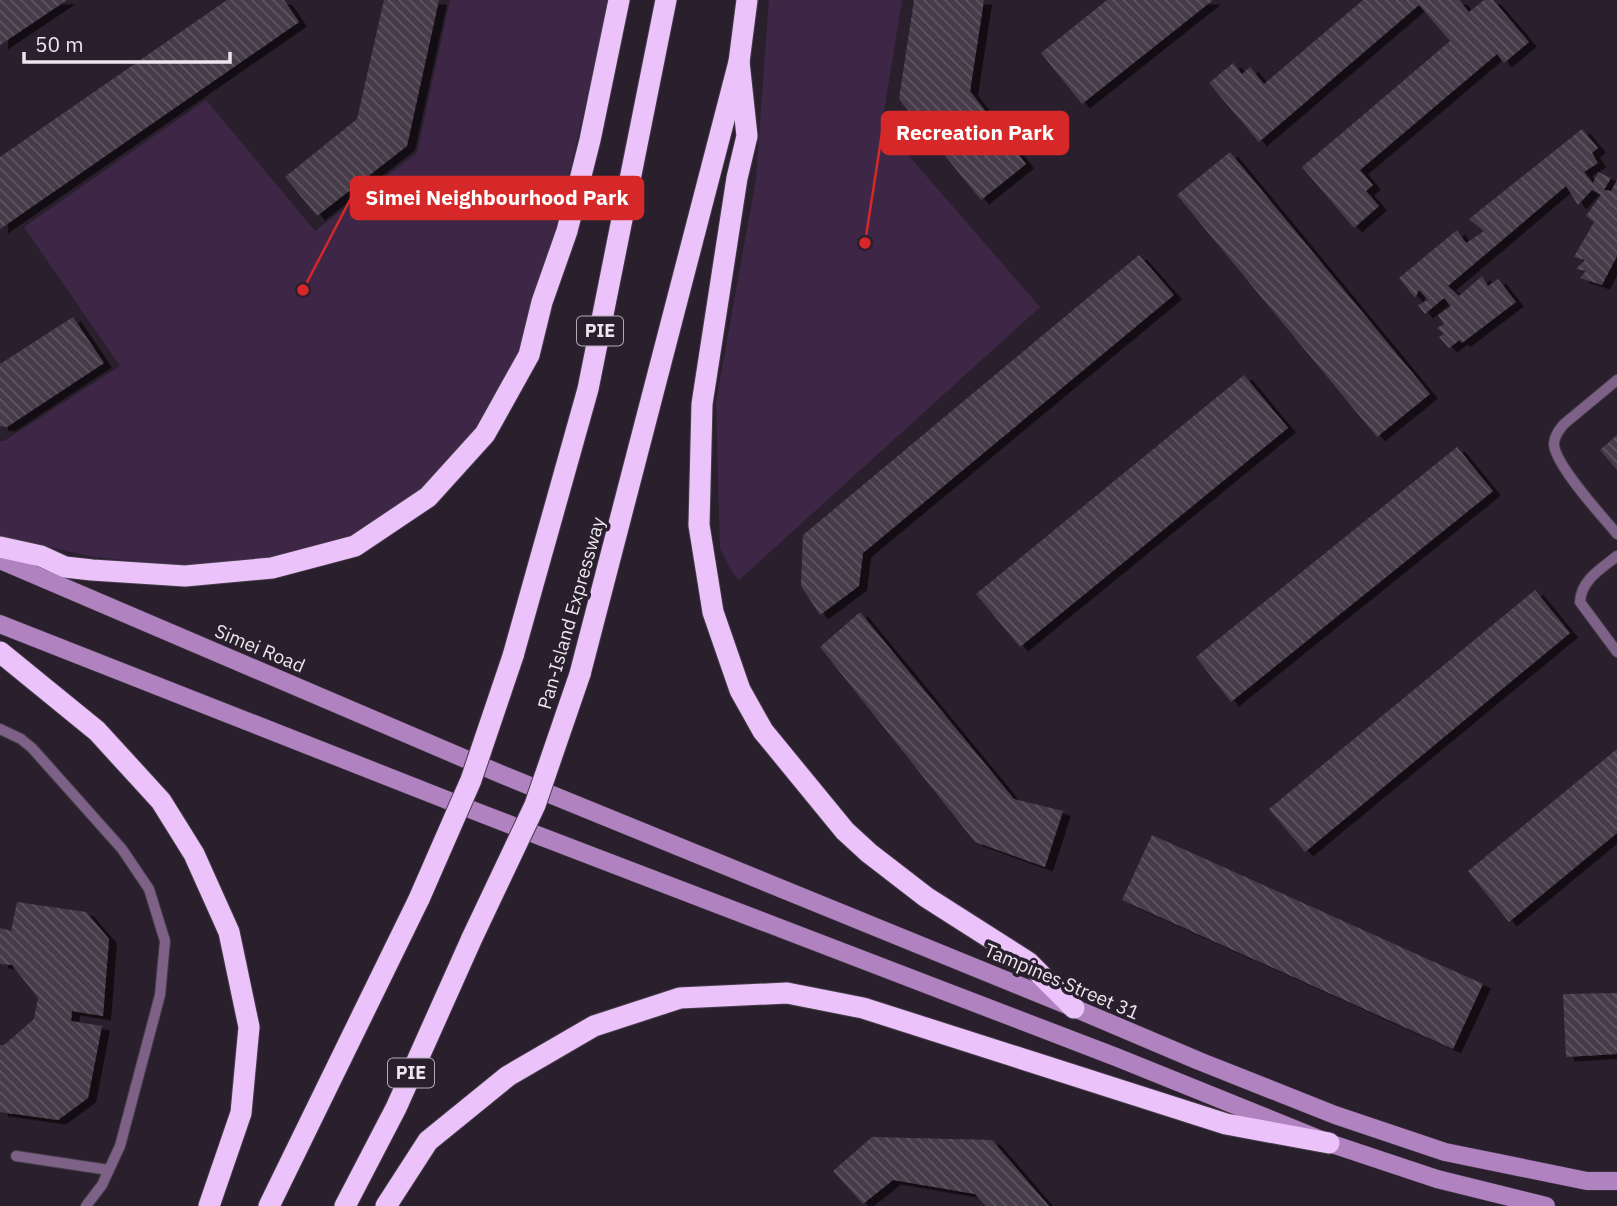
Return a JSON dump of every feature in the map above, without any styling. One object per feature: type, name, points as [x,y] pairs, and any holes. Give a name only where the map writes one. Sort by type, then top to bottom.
[{"type":"highway","points":[[0,547],[41,556],[65,566],[92,570],[185,576],[272,568],[355,546],[428,497],[485,434],[529,355],[542,302],[567,231],[619,0]]},
{"type":"highway","name":"PIE","points":[[269,1206],[419,899],[471,780],[513,656],[588,389],[666,0]]},
{"type":"highway","name":"Pan-Island Expressway","points":[[345,1206],[396,1108],[535,805],[580,674],[739,62],[747,0]]},
{"type":"highway","points":[[739,62],[747,136],[737,178],[702,404],[699,525],[713,612],[740,690],[763,731],[845,831],[926,897],[1028,962],[1074,1008]]},
{"type":"highway","points":[[0,652],[97,731],[161,802],[194,854],[229,932],[248,1027],[240,1113],[209,1206]]},
{"type":"highway","points":[[386,1206],[428,1141],[508,1076],[594,1027],[680,998],[787,993],[863,1008],[1226,1124],[1329,1143]]},
{"type":"highway","points":[[254,1206],[328,1082]]},
{"type":"main road","name":"Simei Road","points":[[0,560],[503,775]]},
{"type":"main road","points":[[0,624],[1329,1143],[1437,1179],[1546,1206]]},
{"type":"main road","name":"Tampines Street 31","points":[[503,775],[1323,1110],[1445,1153],[1587,1181],[1617,1181]]},
{"type":"lane","points":[[1617,380],[1564,424],[1557,432],[1554,446],[1559,462],[1617,534]]},
{"type":"lane","points":[[1617,556],[1587,581],[1580,593],[1580,602],[1617,652]]},
{"type":"lane","points":[[0,729],[21,739],[32,748],[122,849],[149,889],[165,941],[160,995],[120,1146],[103,1185],[86,1206]]},
{"type":"lane","points":[[16,1156],[109,1170]]},
{"type":"shaded area","points":[[450,0],[610,0],[556,230],[520,349],[477,428],[422,488],[350,537],[270,559],[184,566],[94,557],[0,536],[0,441],[4,441],[120,366],[24,227],[206,100],[315,231],[417,153]]},
{"type":"shaded area","points":[[769,0],[902,0],[884,111],[889,133],[1040,307],[739,580],[720,548],[716,402],[756,179]]},
{"type":"building","points":[[0,0],[67,0],[0,45]]},
{"type":"building","points":[[227,0],[284,0],[299,22],[0,229],[0,157]]},
{"type":"building","points":[[384,0],[439,0],[407,146],[317,216],[285,177],[357,119]]},
{"type":"building","points":[[914,0],[984,0],[970,91],[1026,164],[981,200],[899,99]]},
{"type":"building","points":[[1107,0],[1213,0],[1082,104],[1041,53]]},
{"type":"building","points":[[1363,0],[1459,0],[1469,12],[1484,0],[1493,0],[1529,42],[1504,63],[1497,54],[1360,170],[1373,185],[1366,191],[1379,206],[1354,228],[1302,167],[1450,41],[1419,5],[1259,142],[1209,83],[1233,63],[1242,74],[1250,67],[1264,84]]},
{"type":"building","points":[[1582,129],[1598,148],[1592,153],[1598,163],[1584,172],[1593,183],[1598,172],[1611,178],[1604,190],[1611,191],[1617,180],[1617,256],[1602,285],[1580,278],[1586,271],[1576,269],[1585,260],[1574,257],[1594,222],[1586,216],[1601,195],[1592,190],[1578,205],[1566,186],[1448,286],[1459,296],[1482,276],[1488,286],[1498,279],[1516,302],[1462,343],[1460,340],[1449,348],[1439,337],[1444,334],[1437,328],[1444,324],[1438,315],[1451,306],[1444,298],[1425,314],[1418,305],[1428,300],[1419,290],[1415,298],[1399,278],[1457,230],[1466,243],[1484,231],[1469,219]]},
{"type":"building","points":[[1230,152],[1430,394],[1377,437],[1177,195]]},
{"type":"building","points":[[1139,255],[1174,295],[863,553],[859,586],[820,615],[801,586],[803,535]]},
{"type":"building","points":[[73,317],[104,363],[7,427],[0,426],[0,364]]},
{"type":"building","points":[[1244,375],[1288,428],[1020,647],[976,594]]},
{"type":"building","points":[[1617,435],[1617,470],[1600,450]]},
{"type":"building","points":[[1457,447],[1493,491],[1231,702],[1196,657]]},
{"type":"building","points":[[1535,590],[1570,633],[1305,852],[1269,809]]},
{"type":"building","points":[[860,612],[1014,799],[1063,811],[1045,867],[975,842],[820,647]]},
{"type":"building","points":[[1617,749],[1617,833],[1509,922],[1468,871]]},
{"type":"building","points":[[1152,835],[1483,984],[1453,1049],[1122,900]]},
{"type":"building","points":[[17,902],[86,912],[109,939],[103,1016],[72,1011],[71,1021],[102,1026],[88,1098],[58,1120],[0,1112],[0,1045],[4,1045],[34,1019],[38,998],[12,965],[0,964],[0,928],[11,931]]},
{"type":"building","points":[[1617,993],[1617,1054],[1566,1057],[1563,994]]},
{"type":"building","points":[[872,1137],[992,1140],[1049,1206],[986,1206],[975,1194],[893,1180],[863,1204],[833,1171]]},
{"type":"place","name":"Recreation Park","points":[[865,243]]},
{"type":"place","name":"Simei Neighbourhood Park","points":[[303,290]]}]
